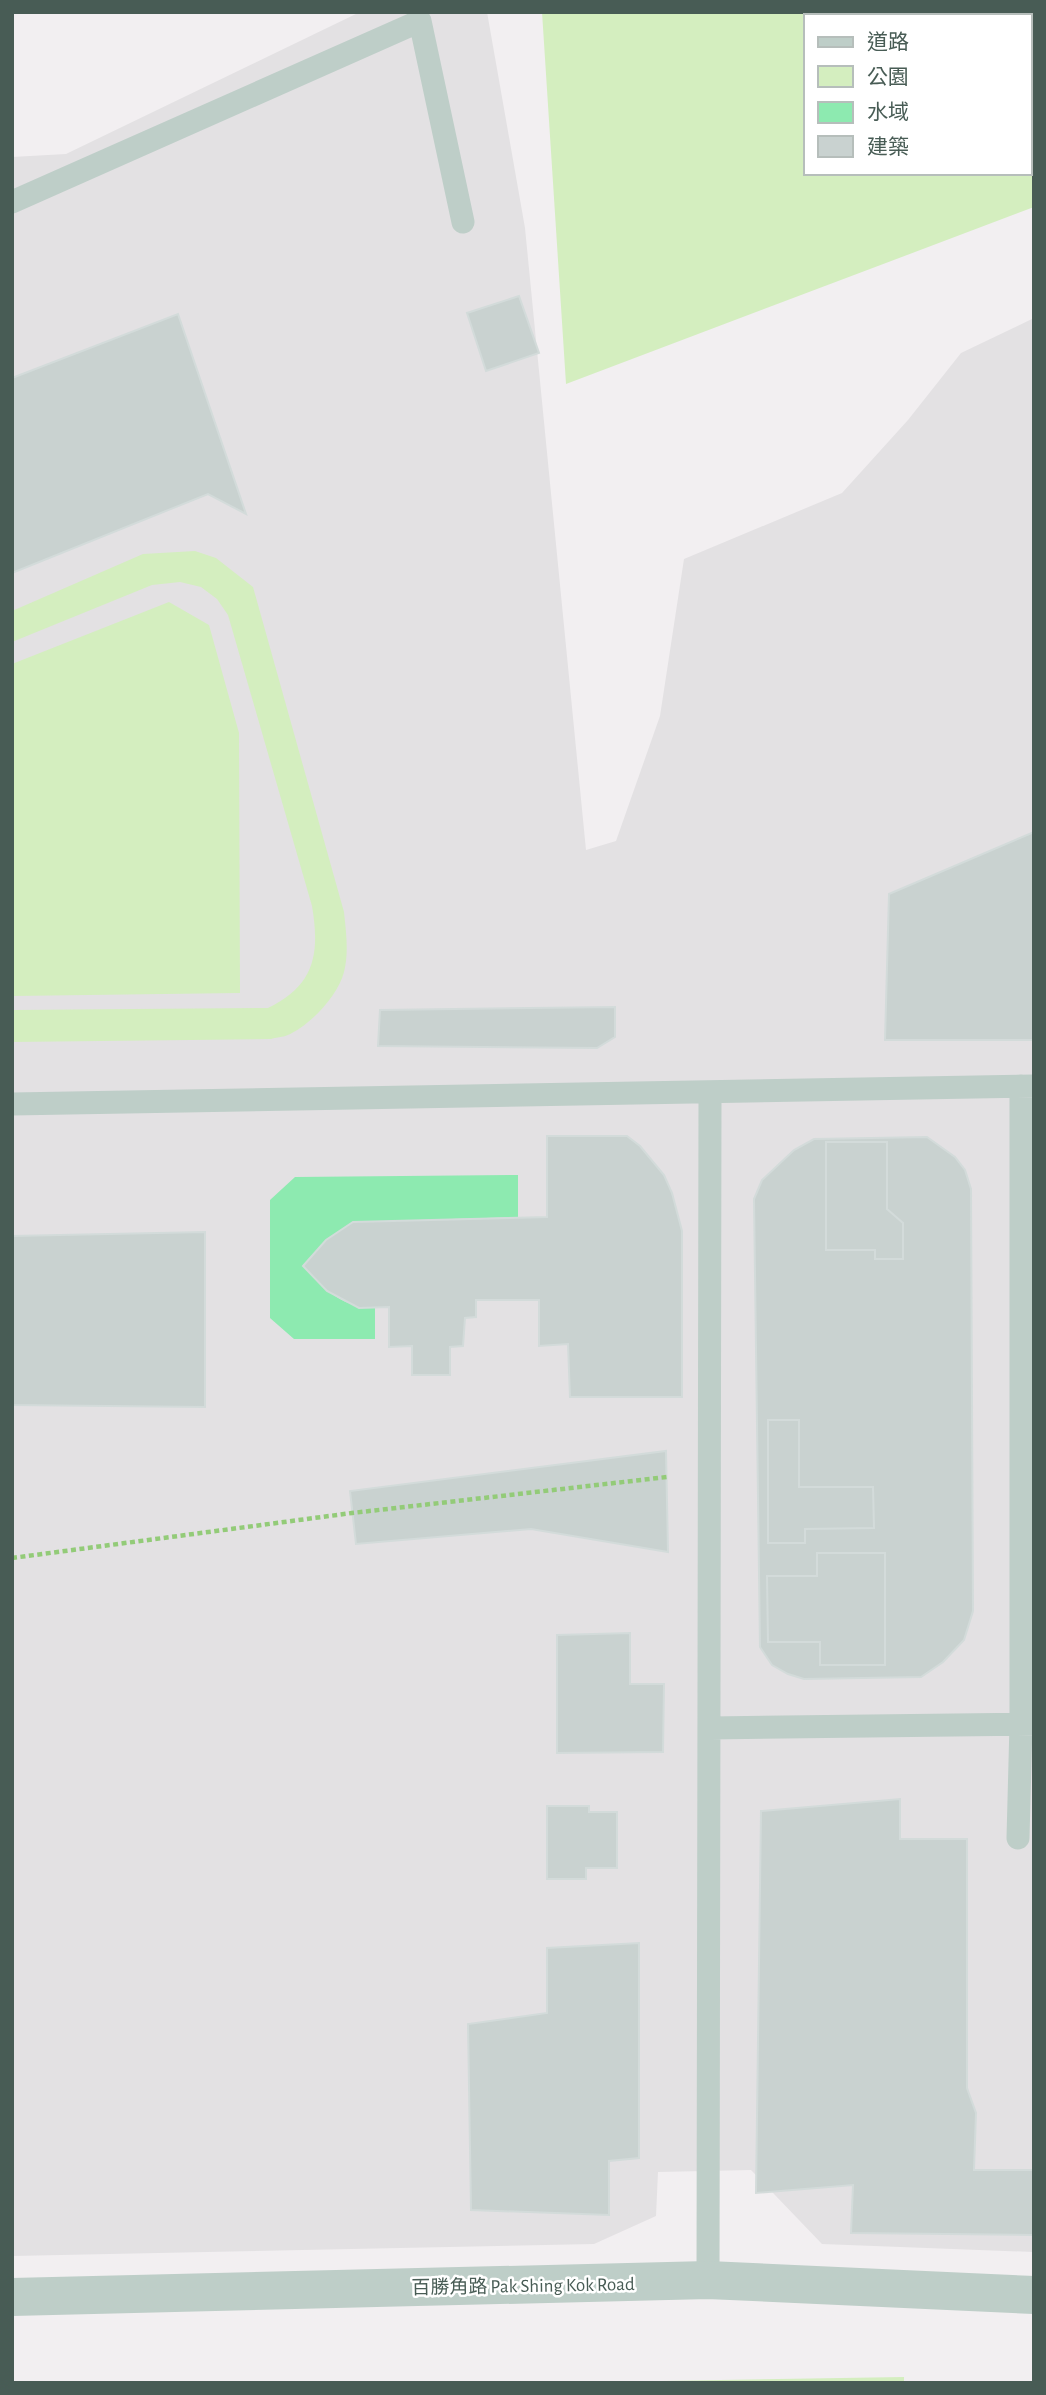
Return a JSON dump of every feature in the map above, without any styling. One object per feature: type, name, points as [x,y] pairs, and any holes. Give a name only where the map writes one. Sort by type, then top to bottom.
[{"type":"street","name":"百勝角路 Pak Shing Kok Road","points":[[12,2297],[708,2280],[1034,2295]]},
{"type":"lane","points":[[12,202],[420,22],[463,222]]},
{"type":"lane","points":[[12,1104],[1027,1086],[1027,1724],[1018,1838]]},
{"type":"lane","points":[[708,2280],[710,1092]]},
{"type":"lane","points":[[710,1728],[1027,1724]]},
{"type":"path","points":[[12,1558],[352,1513],[667,1478]]},
{"type":"shaded area","points":[[360,12],[487,12],[525,228],[586,850],[616,841],[660,716],[684,559],[842,493],[908,420],[961,353],[1034,318],[1034,2252],[822,2244],[751,2170],[658,2172],[656,2216],[594,2244],[12,2256],[12,157],[66,154]]},
{"type":"green space","points":[[542,12],[1034,12],[1034,207],[566,384]]},
{"type":"green space","points":[[195,551],[216,558],[253,587],[344,912],[347,942],[341,981],[324,1007],[308,1022],[290,1034],[271,1039],[12,1042],[12,1010],[268,1008],[296,989],[311,966],[315,939],[312,906],[228,615],[217,599],[201,587],[180,582],[152,585],[12,642],[12,611],[143,554]]},
{"type":"green space","points":[[169,602],[209,625],[239,733],[240,993],[12,996],[12,664]]},
{"type":"green space","points":[[904,2377],[904,2383],[545,2383]]},
{"type":"water","points":[[518,1175],[518,1217],[353,1222],[326,1240],[303,1265],[334,1296],[354,1305],[375,1308],[375,1339],[294,1339],[270,1318],[270,1200],[295,1177]]},
{"type":"building","points":[[519,296],[539,353],[486,371],[467,313]]},
{"type":"building","points":[[178,314],[246,514],[208,494],[12,573],[12,378]]},
{"type":"building","points":[[1034,832],[1034,1040],[885,1040],[889,894]]},
{"type":"building","points":[[615,1007],[615,1037],[597,1048],[378,1046],[380,1010]]},
{"type":"building","points":[[547,1136],[627,1136],[640,1146],[664,1175],[672,1193],[682,1231],[682,1397],[570,1397],[568,1344],[539,1346],[539,1300],[476,1300],[476,1317],[465,1318],[463,1346],[450,1347],[450,1375],[412,1375],[412,1346],[389,1347],[389,1307],[359,1308],[327,1291],[303,1266],[326,1240],[353,1222],[547,1217]]},
{"type":"building","points":[[927,1137],[955,1157],[965,1170],[971,1189],[973,1611],[964,1640],[943,1662],[921,1677],[804,1679],[772,1665],[760,1647],[754,1199],[762,1180],[794,1150],[814,1139]]},
{"type":"building","points":[[826,1142],[887,1142],[887,1209],[903,1223],[903,1259],[875,1259],[875,1250],[826,1250]]},
{"type":"building","points":[[205,1232],[205,1407],[12,1405],[12,1236]]},
{"type":"building","points":[[768,1420],[799,1420],[799,1487],[873,1487],[874,1528],[805,1529],[805,1543],[768,1543]]},
{"type":"building","points":[[666,1451],[668,1552],[531,1529],[356,1544],[350,1491]]},
{"type":"building","points":[[817,1553],[885,1553],[885,1665],[820,1665],[820,1642],[768,1642],[767,1576],[817,1576]]},
{"type":"building","points":[[630,1633],[630,1684],[664,1684],[663,1752],[557,1753],[557,1635]]},
{"type":"building","points":[[900,1799],[900,1839],[967,1839],[967,2088],[976,2113],[974,2170],[1034,2170],[1034,2235],[851,2233],[853,2185],[756,2193],[761,1811]]},
{"type":"building","points":[[547,1806],[589,1806],[589,1812],[617,1812],[617,1868],[586,1868],[586,1879],[547,1879]]},
{"type":"building","points":[[639,1943],[639,2158],[609,2161],[609,2215],[471,2210],[468,2024],[547,2013],[547,1948]]}]
